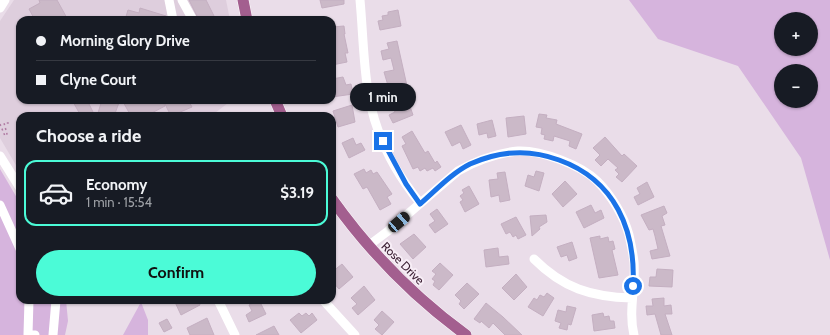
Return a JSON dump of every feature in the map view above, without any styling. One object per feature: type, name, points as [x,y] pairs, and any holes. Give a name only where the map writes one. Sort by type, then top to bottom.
[{"type":"main road","points":[[243,0],[246,16]]},
{"type":"main road","name":"Rose Drive","points":[[336,204],[368,246],[420,297],[466,335]]},
{"type":"street","points":[[0,8],[5,0]]},
{"type":"street","points":[[169,0],[172,16]]},
{"type":"street","points":[[182,0],[191,16]]},
{"type":"street","points":[[360,0],[368,84],[378,129],[388,152],[420,204]]},
{"type":"street","points":[[368,246],[464,168],[486,158],[506,153],[520,151],[545,155],[573,165],[596,180],[620,214],[629,235],[634,263],[632,298],[634,335]]},
{"type":"street","points":[[0,156],[16,182]]},
{"type":"street","points":[[0,205],[16,240]]},
{"type":"street","points":[[534,259],[548,273],[564,284],[580,291],[614,298],[632,298]]},
{"type":"street","points":[[29,304],[28,334],[35,335]]},
{"type":"street","points":[[54,335],[56,304]]},
{"type":"street","points":[[220,304],[235,335]]},
{"type":"street","points":[[327,304],[355,335]]},
{"type":"path","points":[[0,124],[5,136],[7,134],[4,123],[9,123]]},
{"type":"shaded area","points":[[14,0],[226,0],[229,16],[16,16],[16,104],[227,104],[216,112],[16,112],[16,165],[0,138],[0,21]]},
{"type":"shaded area","points":[[629,0],[830,0],[830,260],[801,158],[738,66],[658,39]]},
{"type":"shaded area","points":[[0,169],[16,196],[16,304],[66,304],[68,321],[65,335],[0,335]]},
{"type":"shaded area","points":[[140,304],[142,304],[148,320],[148,335],[123,335]]},
{"type":"building","points":[[39,0],[57,0],[66,16],[33,16],[29,9],[40,3]]},
{"type":"building","points":[[189,0],[206,0],[214,16],[197,16]]},
{"type":"building","points":[[320,0],[344,0],[344,4],[322,8]]},
{"type":"building","points":[[140,8],[166,16],[126,16],[128,10],[139,13]]},
{"type":"building","points":[[398,10],[401,26],[380,30],[378,21],[383,20],[382,16],[388,15],[388,12]]},
{"type":"building","points":[[344,26],[348,53],[345,53],[347,62],[336,64],[336,27]]},
{"type":"building","points":[[397,41],[407,86],[389,89],[384,72],[394,70],[391,58],[383,60],[381,51],[389,49],[387,43]]},
{"type":"building","points":[[343,77],[346,85],[351,84],[353,94],[336,96],[336,78]]},
{"type":"building","points":[[407,98],[413,115],[393,123],[389,115],[395,112],[392,105]]},
{"type":"building","points":[[74,104],[89,104],[93,112],[79,112]]},
{"type":"building","points":[[101,104],[118,104],[116,112],[98,112]]},
{"type":"building","points":[[124,104],[164,104],[165,106],[154,112],[129,112]]},
{"type":"building","points":[[165,104],[190,104],[192,107],[180,112],[169,112]]},
{"type":"building","points":[[352,105],[355,122],[338,127],[336,112],[333,111]]},
{"type":"building","points":[[539,114],[547,115],[546,118],[557,120],[556,124],[582,134],[576,149],[569,146],[570,141],[554,136],[553,141],[544,139],[545,135],[541,134],[542,128],[536,127]]},
{"type":"building","points":[[524,116],[526,134],[508,137],[506,118]]},
{"type":"building","points":[[492,120],[496,136],[488,138],[487,133],[479,135],[477,124]]},
{"type":"building","points":[[461,125],[471,145],[463,149],[460,142],[452,146],[445,132]]},
{"type":"building","points":[[412,131],[425,153],[428,151],[435,163],[437,161],[441,167],[435,171],[433,168],[427,171],[425,168],[420,171],[418,167],[413,169],[402,146],[406,144],[402,137]]},
{"type":"building","points":[[605,137],[622,156],[624,154],[637,166],[622,182],[616,177],[619,174],[615,170],[618,168],[608,159],[601,166],[595,160],[600,155],[593,148]]},
{"type":"building","points":[[353,138],[356,145],[361,143],[365,150],[349,158],[342,143]]},
{"type":"building","points":[[364,169],[366,173],[371,170],[373,174],[377,172],[392,194],[387,197],[391,204],[380,210],[367,187],[363,189],[354,174]]},
{"type":"building","points":[[536,171],[544,173],[539,191],[525,186],[528,175],[534,177]]},
{"type":"building","points":[[505,172],[510,200],[500,202],[499,195],[491,197],[489,180],[498,179],[497,173]]},
{"type":"building","points":[[565,181],[577,194],[563,207],[552,194]]},
{"type":"building","points":[[647,182],[654,197],[638,205],[634,197],[640,194],[637,188]]},
{"type":"building","points":[[469,186],[479,204],[465,212],[460,202],[463,200],[460,196],[464,193],[462,190]]},
{"type":"building","points":[[591,205],[595,213],[601,210],[604,218],[584,228],[576,212]]},
{"type":"building","points":[[664,206],[667,213],[662,216],[665,225],[661,226],[670,256],[652,259],[650,251],[658,249],[655,236],[653,229],[649,230],[641,215]]},
{"type":"building","points":[[437,209],[448,224],[435,233],[429,225],[435,221],[430,214]]},
{"type":"building","points":[[546,215],[547,222],[539,227],[540,229],[532,236],[530,216]]},
{"type":"building","points":[[516,217],[526,235],[518,239],[516,235],[513,237],[510,232],[506,234],[501,224]]},
{"type":"building","points":[[414,234],[426,247],[413,259],[400,244]]},
{"type":"building","points":[[600,236],[600,239],[608,237],[609,242],[613,241],[615,249],[612,250],[618,275],[599,278],[590,238]]},
{"type":"building","points":[[572,242],[577,258],[569,261],[567,255],[561,257],[557,247]]},
{"type":"building","points":[[498,248],[499,257],[508,256],[509,264],[486,267],[484,250]]},
{"type":"building","points":[[440,263],[453,275],[439,290],[433,285],[435,281],[432,279],[436,274],[432,271]]},
{"type":"building","points":[[342,264],[353,277],[339,289],[336,286],[336,269]]},
{"type":"building","points":[[657,269],[673,270],[672,287],[649,286],[650,277],[656,277]]},
{"type":"building","points":[[516,274],[527,287],[514,300],[502,288]]},
{"type":"building","points":[[467,283],[479,294],[464,309],[459,304],[461,301],[455,295]]},
{"type":"building","points":[[364,286],[375,300],[358,315],[352,308],[357,304],[351,298]]},
{"type":"building","points":[[547,293],[554,298],[543,316],[528,307],[534,298],[537,300],[540,295],[544,297]]},
{"type":"building","points":[[664,298],[664,306],[671,305],[672,314],[665,314],[672,335],[661,335],[655,314],[647,315],[646,306],[653,306],[652,299]]},
{"type":"building","points":[[486,303],[522,335],[505,335],[493,323],[489,328],[481,321],[480,323],[474,319]]},
{"type":"building","points":[[176,304],[200,304],[200,305],[181,315]]},
{"type":"building","points":[[261,304],[266,314],[249,322],[246,315],[252,311],[249,305]]},
{"type":"building","points":[[567,306],[576,308],[571,325],[568,324],[567,330],[559,328],[561,323],[555,321],[558,310],[566,312]]},
{"type":"building","points":[[382,311],[394,322],[382,335],[375,329],[379,325],[374,320]]},
{"type":"building","points":[[299,313],[302,316],[306,313],[309,316],[312,313],[317,320],[301,333],[290,320]]},
{"type":"building","points":[[603,313],[604,317],[609,316],[610,321],[614,321],[615,328],[594,331],[592,315]]},
{"type":"building","points":[[207,318],[214,335],[190,335],[187,328]]},
{"type":"building","points":[[167,319],[172,328],[164,332],[159,323]]},
{"type":"building","points":[[274,326],[279,335],[256,335]]},
{"type":"route","points":[[383,141],[406,184],[420,204],[458,171],[486,158],[520,151],[545,155],[573,165],[596,180],[620,214],[629,235],[634,263],[633,286]]}]
